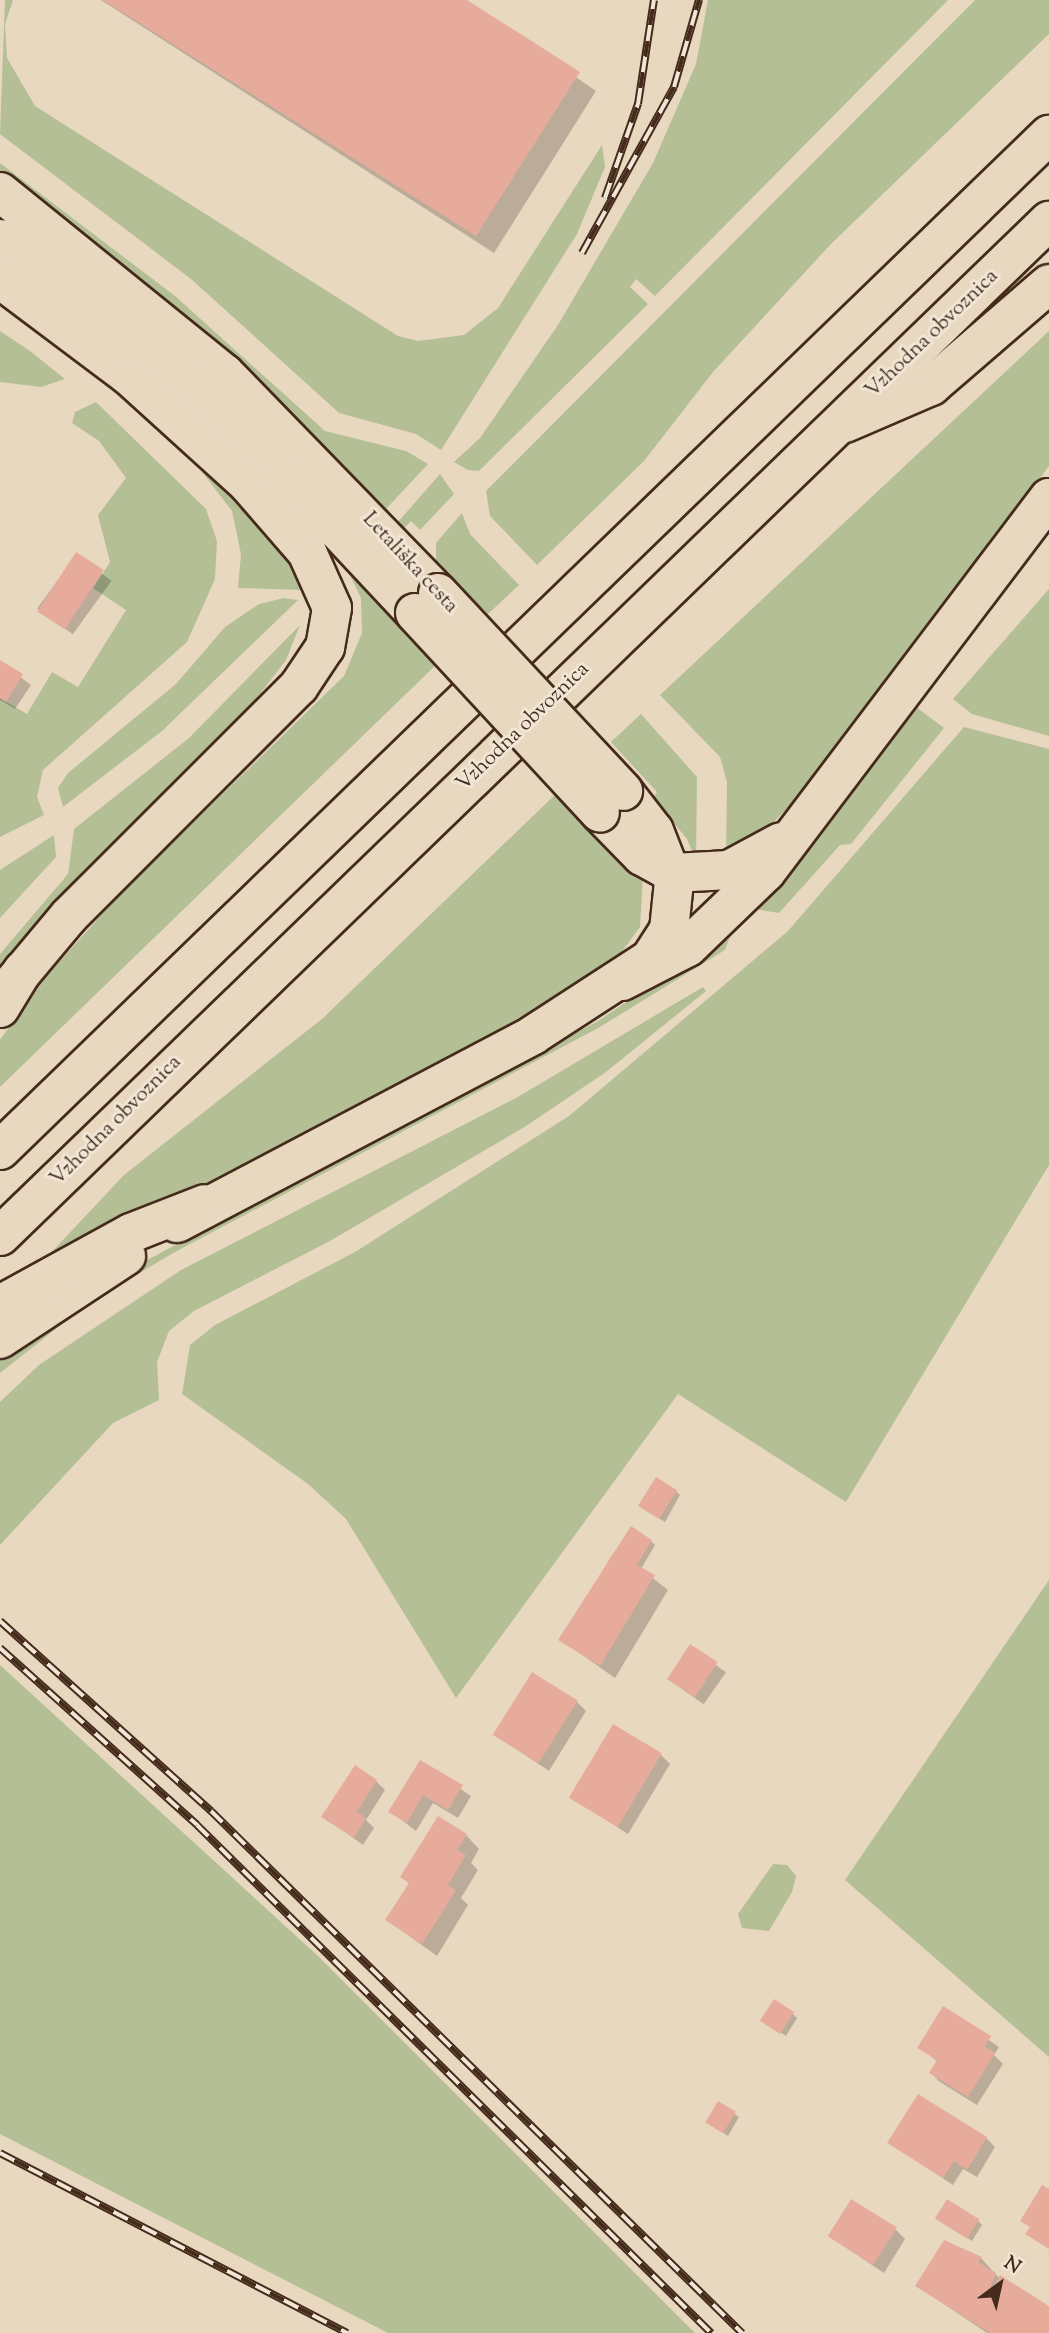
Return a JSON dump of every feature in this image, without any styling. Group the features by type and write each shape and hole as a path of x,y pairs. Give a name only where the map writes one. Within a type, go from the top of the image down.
{"main road":[{"path":"0,1150 1049,135"},
{"name":"Letališka cesta","path":"3,209 170,368 426,603"},
{"name":"Letališka cesta","path":"3,209 225,374 426,603 612,802 653,831 673,873"},
{"name":"Vzhodna obvoznica","path":"0,1236 1049,221"},
{"path":"0,279 166,407 248,484 307,552 329,591 331,626 321,656 291,696 23,970 0,999"},
{"path":"836,425 896,406 931,386 1049,284"},
{"path":"166,407 285,474"},
{"path":"0,1305 131,1233 205,1204 533,1035 622,981 688,947 740,902 1043,507"},
{"path":"622,981 664,940 673,873 729,870 789,837"},
{"path":"0,1008 23,970"},
{"path":"0,1339 205,1204"}],"green space":[{"path":"5,0 13,0 5,24 7,58 35,106 398,336 418,341 464,335 498,308 602,145 605,167 577,234 441,450 416,434 339,413 191,279 0,134"},
{"path":"708,0 948,0 655,296 636,279 630,287 648,304 479,471 468,470 454,462 480,438 558,325 653,163 696,64"},
{"path":"975,0 1049,0 1049,34 830,245 713,372 644,461 537,565 490,516 486,491"},
{"path":"0,163 175,296 325,431 406,451 428,464 385,510 236,362 0,174"},
{"path":"0,331 65,379 41,387 0,382"},
{"path":"1049,331 1049,466 815,780 760,836 726,856 727,782 720,757 660,695"},
{"path":"96,402 206,509 217,541 215,579 187,642 43,770 37,797 44,815 0,837 0,698 27,714 52,672 78,687 126,610 93,588 110,562 98,515 126,478 99,441 72,423 75,412"},
{"path":"164,422 285,552 301,590 238,588 241,554 232,511"},
{"path":"440,474 454,494 420,530 411,521 403,529 397,523"},
{"path":"462,513 470,534 519,585 488,614 436,564 436,543"},
{"path":"357,563 439,662 0,1087 0,1040 43,980 122,892 344,676 362,633 361,598 348,571"},
{"path":"1049,589 1049,736 972,714 953,699"},
{"path":"284,598 298,600 162,731 63,807 58,788 68,773 176,684 225,627 259,604"},
{"path":"300,625 286,660 243,716 74,882 0,966 0,954 68,874 74,829 189,738"},
{"path":"916,707 944,728 851,844 840,845 779,913 748,908 807,846"},
{"path":"641,714 697,777 696,861 687,839 653,798 657,792 611,742"},
{"path":"964,727 1049,749 1049,1165 846,1502 678,1394 456,1698 346,1519 308,1484 182,1394 190,1345 215,1325 355,1252 569,1116 788,931"},
{"path":"560,790 643,875 640,927 615,961 504,1029 31,1274 124,1175 322,1019"},
{"path":"54,835 56,857 0,918 0,870"},
{"path":"732,931 725,950 600,1027 175,1252 90,1302 0,1373 0,1354 83,1294 598,1021"},
{"path":"703,987 706,991 606,1072 526,1126 330,1241 194,1311 169,1331 157,1362 159,1400 113,1423 0,1545 0,1402 39,1365 181,1270 516,1098"},
{"path":"1049,1580 1049,2057 845,1880"},
{"path":"0,1665 318,1956 695,2333 388,2333 0,2134"},
{"path":"773,1864 787,1865 796,1876 792,1892 769,1931 742,1928 738,1914"}],"building":[{"path":"103,0 467,0 580,72 476,236"},
{"path":"76,552 104,570 65,630 37,612"},
{"path":"0,660 23,674 6,702 0,698"},
{"path":"656,1477 677,1490 659,1519 638,1506"},
{"path":"631,1526 652,1540 637,1565 655,1575 600,1666 558,1640"},
{"path":"690,1644 718,1662 695,1697 667,1679"},
{"path":"532,1672 578,1701 539,1763 493,1735"},
{"path":"613,1724 662,1753 618,1827 569,1798"},
{"path":"420,1760 463,1785 448,1810 423,1795 407,1823 388,1812"},
{"path":"355,1765 377,1780 357,1812 366,1818 354,1838 321,1817"},
{"path":"438,1816 467,1834 457,1850 466,1855 448,1885 456,1890 422,1944 385,1920 409,1883 400,1877"},
{"path":"774,1999 794,2012 780,2034 760,2021"},
{"path":"943,2006 991,2036 985,2047 995,2053 968,2097 929,2073 937,2060 917,2048"},
{"path":"918,2094 987,2137 967,2170 954,2161 943,2178 887,2143"},
{"path":"718,2101 736,2112 723,2133 705,2122"},
{"path":"1042,2185 1049,2189 1049,2249 1025,2234 1030,2227 1020,2221"},
{"path":"851,2199 897,2228 873,2265 828,2236"},
{"path":"947,2199 979,2219 967,2239 935,2219"},
{"path":"944,2240 982,2257 978,2262 996,2273 986,2298 1000,2275 1049,2306 1049,2333 990,2333 915,2286"}],"railway":[{"path":"605,198 638,104 654,0"},
{"path":"582,253 674,87 699,0"},
{"path":"0,1621 211,1811 742,2333"},
{"path":"0,1648 197,1825 711,2333"},
{"path":"0,2153 347,2333"}]}
